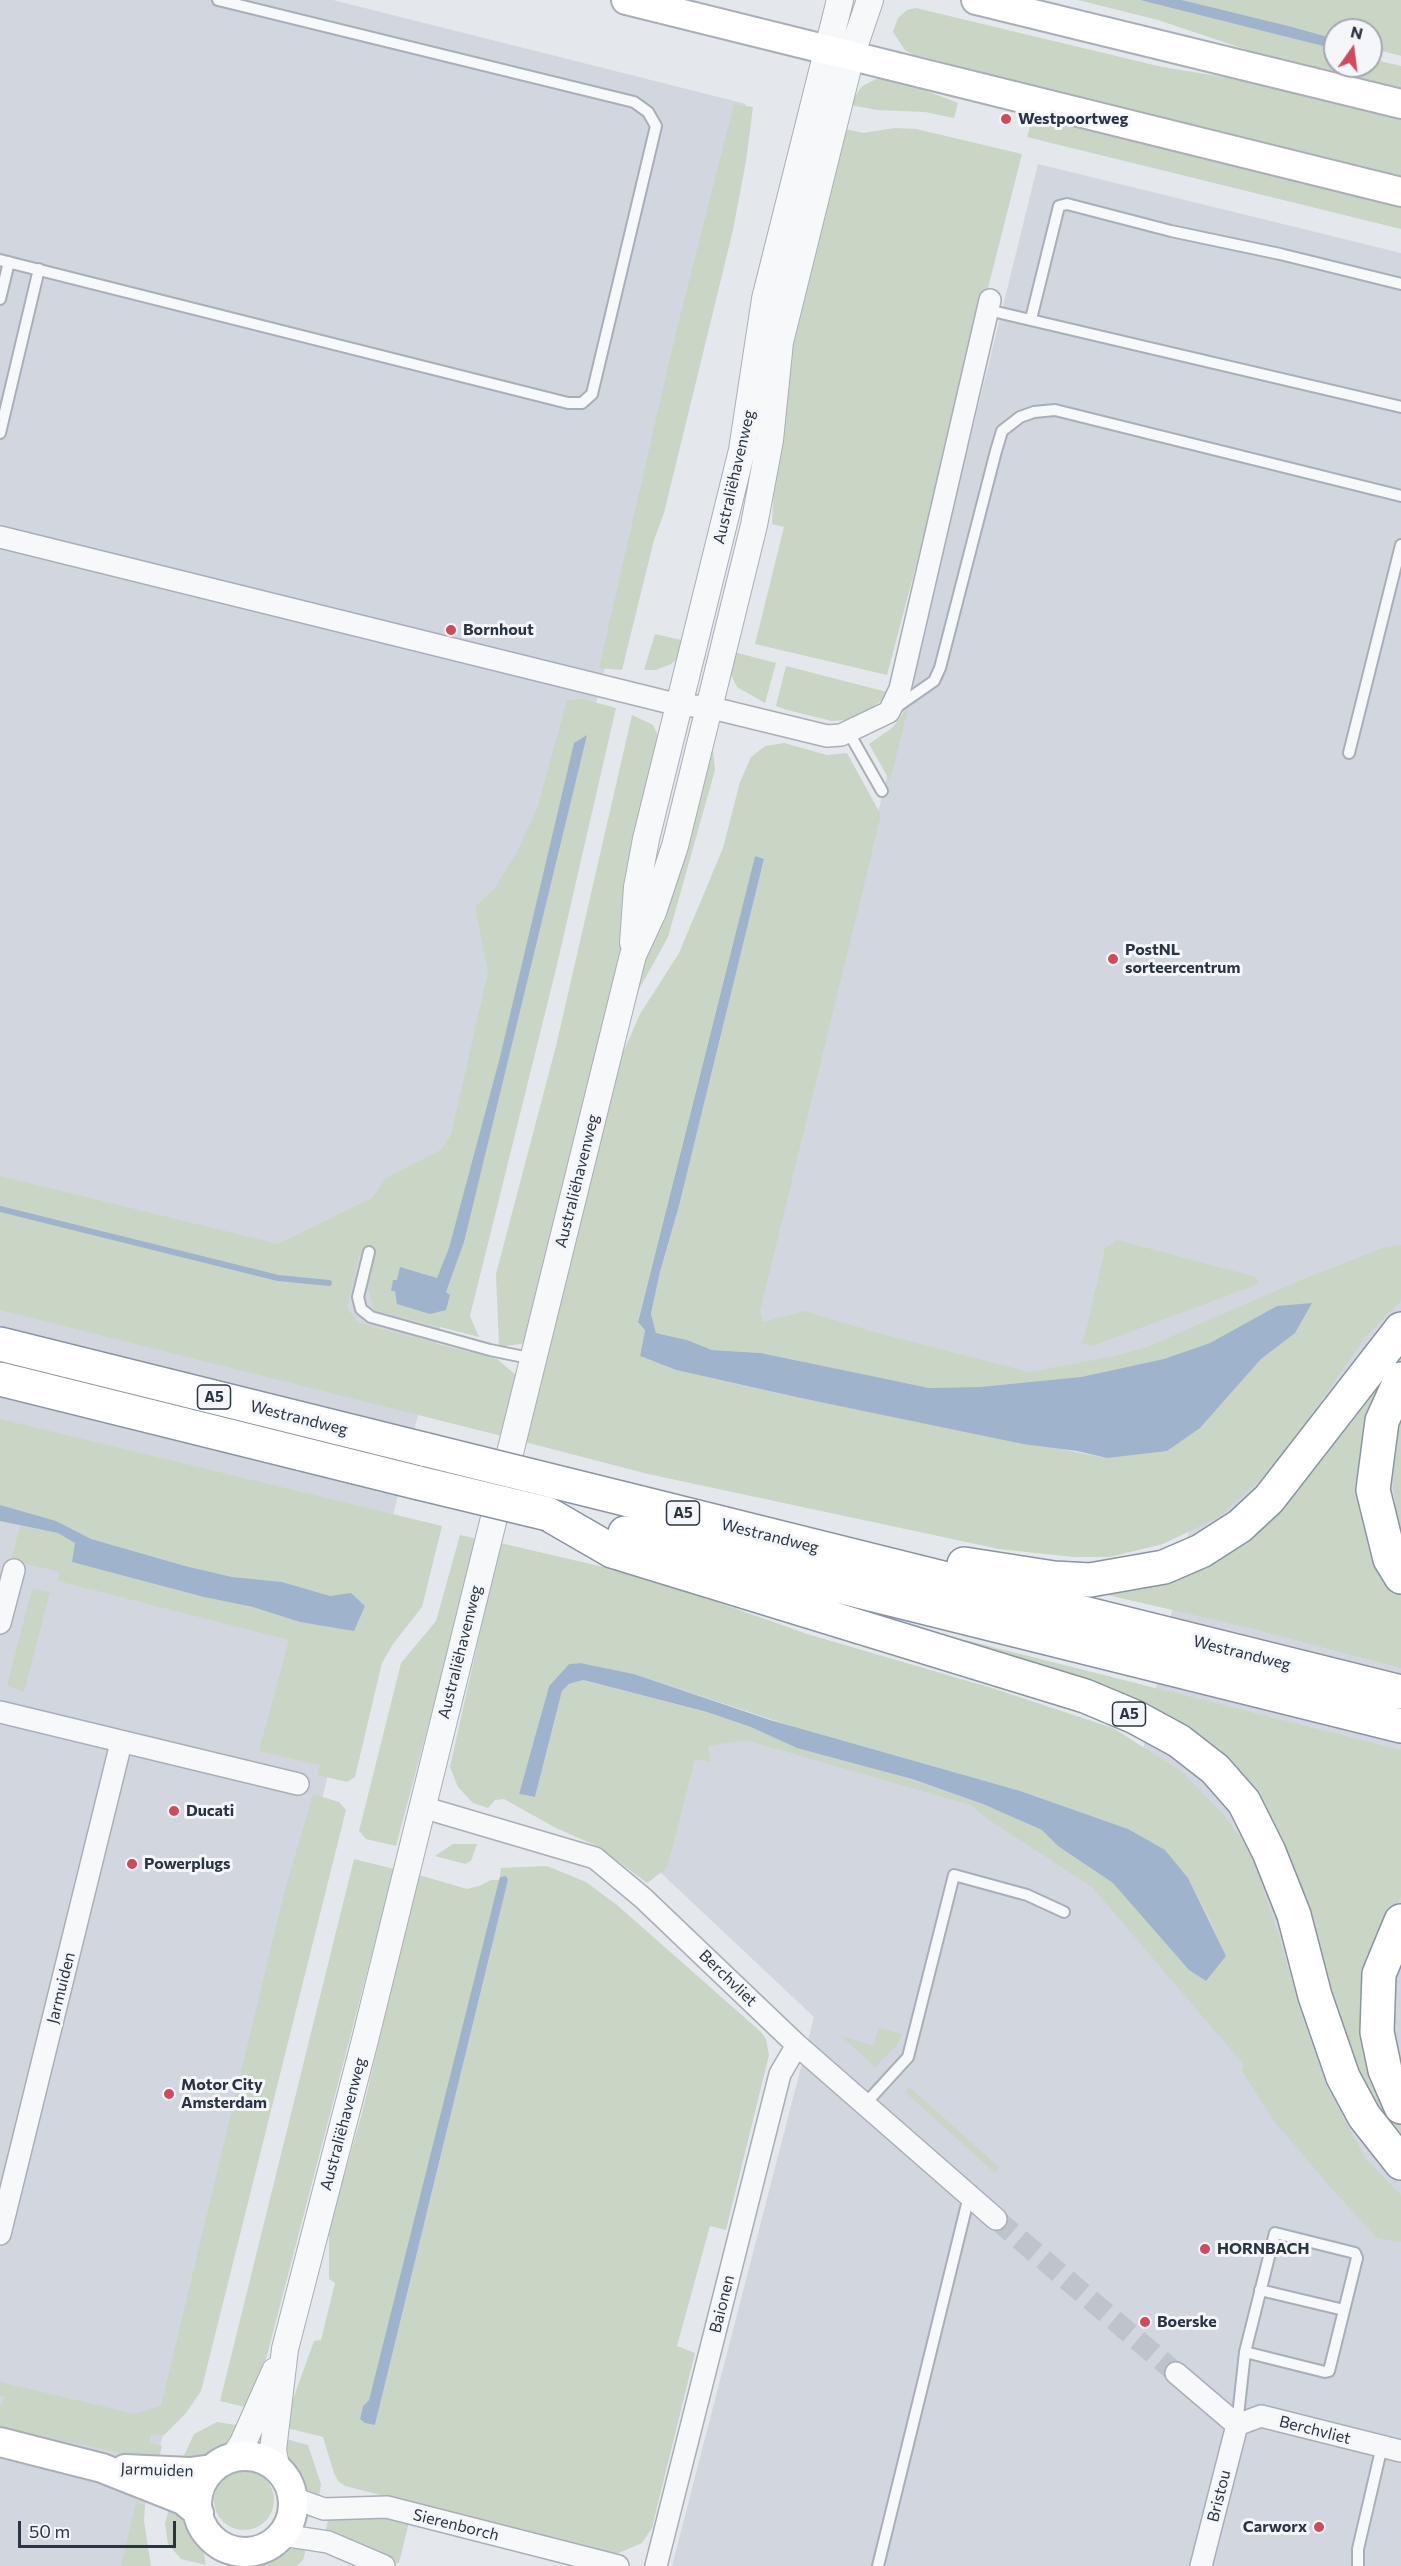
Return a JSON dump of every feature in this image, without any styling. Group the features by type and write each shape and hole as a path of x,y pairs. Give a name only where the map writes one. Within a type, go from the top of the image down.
{"highway":[{"name":"A5","path":"740,1528 1054,1578 1090,1580 1164,1567 1201,1551 1221,1539 1240,1526 1269,1499 1401,1329"},
{"name":"Westrandweg","path":"0,1344 1401,1692"},
{"name":"Westrandweg","path":"0,1379 548,1514 614,1541 1401,1726"},
{"path":"1401,1379 1383,1421 1373,1491 1390,1558 1401,1577"},
{"name":"A5","path":"614,1541 1085,1696 1135,1716 1179,1741 1215,1769 1244,1802 1269,1852 1294,1916 1315,1996 1342,2077 1364,2116 1401,2163"},
{"path":"1401,1921 1379,1974 1377,2032 1385,2070 1401,2107"}],"main road":[{"path":"626,0 1401,192"},
{"path":"976,0 1401,104"},
{"name":"Jarmuiden","path":"0,2442 102,2468 183,2500 199,2513"},
{"path":"243,2455 259,2457 276,2466 288,2480 293,2498 293,2511 289,2524 282,2535 271,2545 229,2557 208,2534 199,2513 199,2491 205,2477 223,2463 243,2455"},
{"name":"Jarmuiden","path":"102,2468 190,2472 223,2463"}],"street":[{"name":"Australiëhavenweg","path":"276,2466 273,2450 285,2349 365,2040 633,955 662,887 675,846 754,525 766,466 780,342 839,53 840,0"},
{"name":"Australiëhavenweg","path":"633,955 637,887 742,450 765,299 839,53 870,0"},
{"path":"0,537 679,705 708,707 827,736 849,733 889,712 900,689 989,305"},
{"path":"0,1623 14,1570"},
{"path":"0,1712 298,1784"},
{"name":"Jarmuiden","path":"0,2234 121,1743"},
{"name":"Berchvliet","path":"422,1807 595,1857 644,1898 797,2045 996,2219"},
{"name":"Baionen","path":"656,2566 780,2074 797,2045"},
{"name":"Australiëhavenweg","path":"223,2463 243,2443 285,2349"},
{"path":"1176,2373 1237,2425"},
{"name":"Berchvliet","path":"1237,2425 1261,2416 1392,2449"},
{"name":"Bristou","path":"1201,2566 1237,2425"},
{"name":"Sierenborch","path":"293,2498 324,2509 387,2507 618,2566"},
{"path":"282,2535 328,2542 384,2566"}],"lane":[{"path":"0,299 4,261 568,403 582,403 592,394 656,126 648,112 634,102 218,0"},
{"path":"1031,319 1059,206 1067,204 1170,231 1280,254 1401,284"},
{"path":"0,433 39,268"},
{"path":"989,305 1031,319 1401,407"},
{"path":"889,712 934,681 940,668 1002,431 1020,417 1034,412 1055,410 1401,496"},
{"path":"1349,753 1401,545"},
{"path":"849,733 882,791"},
{"path":"369,1252 358,1297 361,1309 371,1317 490,1350 534,1359"},
{"path":"866,2104 908,2057 954,1875 1027,1895 1064,1912"},
{"path":"878,2566 969,2196"},
{"path":"1237,2425 1245,2352 1275,2233 1355,2253 1357,2258 1329,2371 1325,2372 1245,2352"},
{"path":"1260,2290 1344,2310"},
{"path":"1358,2566 1358,2549 1392,2449"}],"shaded area":[{"path":"0,0 333,0 746,104 130,2566 0,2566"},
{"path":"1038,164 1401,253 1401,2566 672,2566 814,2017 661,1873 707,1711 1135,1788 1198,1487 747,1344"}],"green space":[{"path":"1078,0 1140,0 1323,46 1323,72 1286,63 1158,20"},
{"path":"1182,0 1401,0 1401,56 1383,51 1383,18 1323,18 1323,36"},
{"path":"916,8 1162,67 1249,81 1401,117 1401,180 944,67 944,62 914,55 905,50 893,32 898,18 907,10"},
{"path":"1383,62 1401,66 1401,92 1345,78 1383,78"},
{"path":"890,77 958,103 954,118 925,112 877,110 850,105 861,87 876,79"},
{"path":"734,104 753,107 733,230 664,513 654,540 622,670 599,668 676,332"},
{"path":"1032,120 1081,125 1401,204 1401,229 1027,137"},
{"path":"895,128 916,129 1022,154 887,675 755,644 784,527 772,524 778,411 782,385 845,129 863,133"},
{"path":"655,634 690,642 680,657 671,664 656,670 644,670"},
{"path":"730,651 776,663 765,703 737,687 730,673"},
{"path":"786,666 891,693 869,710 848,720 832,721 787,710 776,706"},
{"path":"582,699 616,708 556,969 470,1316 479,1337 374,1310 368,1289 374,1257 359,1256 347,1308 358,1323 497,1359 516,1375 502,1436 0,1310 0,1176 278,1244 372,1198 386,1178 441,1150 451,1135 488,972 475,907 494,889 517,852 538,806 567,700"},
{"path":"908,708 890,781 869,744 892,728"},
{"path":"632,715 653,725 666,753 615,977 526,1343 499,1347 496,1274 556,1046"},
{"path":"712,741 715,770 668,937 627,1011"},
{"path":"784,743 827,755 847,753 881,815 760,1311 763,1322 805,1311 874,1332 1029,1372 1110,1357 1147,1347 1301,1280 1383,1248 1401,1245 1401,1301 1365,1337 1280,1462 1219,1517 1163,1544 1110,1557 1073,1557 999,1549 648,1474 525,1442 618,1064 640,1014 679,953 723,848 740,782 751,757 765,746","holes":["755,856 764,859 679,1206 660,1272 651,1314 656,1333 687,1340 712,1350 761,1353 929,1388 980,1387 1081,1377 1164,1359 1210,1343 1277,1306 1295,1333 1261,1359 1200,1428 1107,1458 796,1397 676,1370 640,1356 645,1330 638,1321"]},
{"path":"1117,1240 1256,1277 1258,1284 1092,1346 1081,1343 1085,1335 1105,1248"},
{"path":"1401,1340 1401,1360 1385,1385 1394,1584 1401,1594 1401,1668 1246,1627 1064,1585 1198,1562"},
{"path":"0,1419 442,1526 422,1607 393,1644 382,1663 355,1777 347,1782 317,1775 320,1765 259,1751 289,1640 58,1581 60,1572 11,1560 20,1526 58,1533 76,1543 73,1562 204,1597 253,1607 300,1622 353,1631 330,1596 282,1582 232,1577 185,1566 91,1539 56,1521 0,1505"},
{"path":"1401,1419 1401,1529 1397,1520 1391,1463"},
{"path":"460,1535 478,1539 396,1846 366,1839 359,1831 401,1663 436,1621"},
{"path":"500,1543 647,1577 807,1634 992,1688 1113,1728 1181,1771 1224,1815 1252,1854 1303,2019 1327,2087 1365,2158 1401,2195 1401,2242 1377,2238 1332,2189 1274,2121 1241,2069 1244,2065 1092,1887 989,1820 970,1805 746,1740 708,1746 710,1762 695,1759 667,1868 647,1883 599,1847 556,1828 504,1799 495,1800 488,1808 473,1803 458,1787 450,1767","holes":["582,1663 634,1674 1165,1850 1188,1878 1211,1921 1226,1956 1206,1981 1189,1970 1113,1883 1058,1846 1042,1830 983,1804 707,1712 582,1680 569,1684 562,1691 535,1797 519,1794 549,1686 569,1664"]},
{"path":"32,1589 50,1592 24,1692 7,1686"},
{"path":"850,1611 1401,1750 1401,1897 1391,1912 1375,1959 1401,2119 1401,2146 1372,2108 1323,1988 1199,1741"},
{"path":"313,1794 339,1802 346,1810 201,2391 186,2413 164,2435 151,2434 149,2443 162,2446 158,2461 0,2427 0,2406 5,2397 0,2396 0,2382 135,2414 161,2406 283,1897"},
{"path":"453,1844 477,1844 471,1861 465,1864 435,1856"},
{"path":"354,1859 394,1869 253,2409 220,2401"},
{"path":"547,1866 586,1882 617,1905 761,2032 766,2039 769,2055 726,2230 710,2226 677,2346 695,2353 652,2528 642,2543 616,2554 345,2486 338,2481 334,2473 323,2437 283,2427 314,2341 321,2340 335,2283 329,2279 329,2229 362,2113 419,1875 467,1889 491,1880 499,1880 369,2400 363,2406 360,2419 375,2425 508,1880 500,1877 501,1868"},
{"path":"879,2028 902,2034 898,2044 875,2067 841,2036 873,2046"},
{"path":"909,2087 999,2167 995,2173 905,2092"},
{"path":"217,2422 242,2426 235,2437 218,2449 195,2460 181,2462 194,2434"},
{"path":"282,2438 308,2445 321,2484 319,2497 304,2488 290,2467 282,2446"},
{"path":"244,2470 261,2475 269,2483 274,2500 269,2517 261,2525 244,2530 227,2525 219,2517 214,2500 219,2483 227,2475"},
{"path":"136,2502 145,2505 144,2521 151,2566 121,2566"},
{"path":"171,2502 191,2521 202,2543 206,2565 181,2559 168,2544 165,2523"},
{"path":"388,2514 409,2522 399,2563 385,2561 325,2532 329,2517"},
{"path":"307,2545 303,2560 297,2566 252,2566 273,2554"}],"water":[{"path":"1140,0 1182,0 1292,27 1323,36 1323,46"},
{"path":"587,735 464,1242 446,1292 450,1295 446,1310 430,1314 397,1304 395,1291 391,1291 393,1280 397,1280 400,1267 437,1278 449,1248 500,1057 574,743"},
{"path":"755,856 764,859 679,1206 660,1272 651,1314 656,1333 687,1340 712,1350 761,1353 929,1388 980,1387 1081,1377 1164,1359 1210,1343 1277,1306 1312,1303 1295,1333 1261,1359 1200,1428 1167,1451 1107,1458 1077,1451 1023,1444 796,1397 676,1370 640,1356 645,1330 638,1322"},
{"path":"0,1505 56,1521 91,1539 185,1566 232,1577 282,1582 330,1596 351,1593 365,1606 354,1631 300,1622 253,1607 204,1597 72,1562 75,1543 58,1533 0,1521"},
{"path":"581,1663 634,1674 770,1720 1020,1791 1128,1829 1165,1850 1188,1878 1226,1956 1206,1981 1189,1970 1113,1883 1058,1846 1042,1830 983,1804 912,1779 797,1748 751,1727 707,1712 583,1680 569,1684 562,1691 535,1797 519,1794 549,1686 569,1664"},
{"path":"506,1876 508,1880 375,2425 365,2423 360,2419 363,2406 369,2400 499,1880 500,1877"}],"waterway":[{"path":"0,1209 278,1278 329,1283"}],"tunnel":[{"path":"996,2219 1176,2373"}],"place":[{"name":"Westpoortweg","path":"1006,119"},
{"name":"Bornhout","path":"451,630"},
{"name":"PostNL sorteercentrum","path":"1113,959"},
{"name":"Ducati","path":"174,1811"},
{"name":"Powerplugs","path":"132,1864"},
{"name":"Motor City Amsterdam","path":"169,2094"},
{"name":"HORNBACH","path":"1205,2249"},
{"name":"Boerske","path":"1145,2322"},
{"name":"Carworx","path":"1319,2527"}]}
